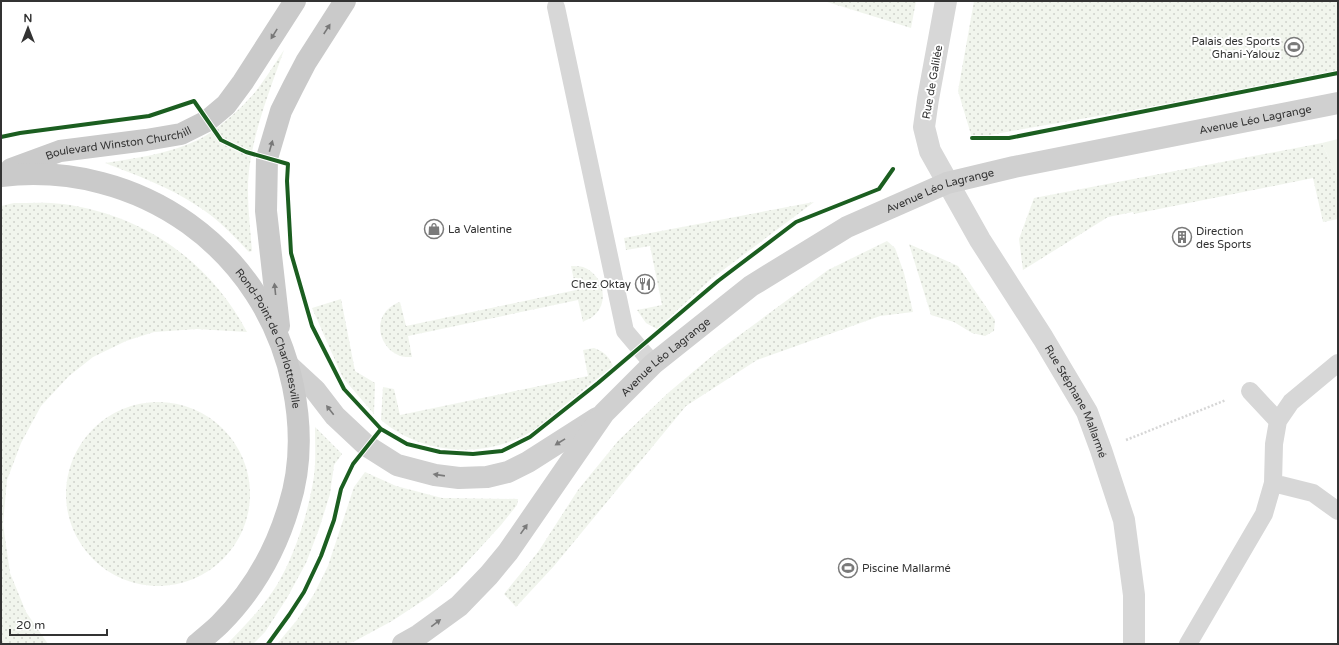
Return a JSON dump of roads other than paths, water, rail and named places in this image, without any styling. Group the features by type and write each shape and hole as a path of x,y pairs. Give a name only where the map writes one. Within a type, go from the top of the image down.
{"main road":[{"name":"Boulevard Winston Churchill","path":"1,173 60,151 181,134 207,121 226,105 244,82 295,1"},
{"path":"281,342 266,211 267,158 281,112 293,87 306,62 345,1"},
{"name":"Avenue Léo Lagrange","path":"403,644 419,635 459,606 489,575 508,552 604,413 653,364 751,286 840,231 947,183 1014,167 1338,103"},
{"name":"Rond-Point de Charlottesville","path":"1,176 21,174 54,175 87,179 118,188 149,200 178,216 204,236 237,268 267,312 281,342 289,366 296,400 299,435 296,470 290,504 278,537 263,568 244,598 220,624 197,644"},
{"name":"Avenue Léo Lagrange","path":"289,366 315,390 335,416 367,446 397,465 435,475 459,478 487,477 508,472 528,462 604,413"}],"street":[{"name":"Rue de Galilée","path":"946,1 924,127 930,151 947,183"},
{"name":"Rue Stéphane Mallarmé","path":"947,183 980,240 1043,338 1087,412 1124,520 1134,595 1134,644"}],"lane":[{"path":"556,7 625,331 653,364"},
{"path":"1188,644 1264,514 1273,482 1274,444 1278,422 1291,402 1338,363"},
{"path":"1250,391 1278,422"},
{"path":"1273,482 1313,493 1338,511"}],"place":[{"name":"Palais des Sports Ghani-Yalouz","path":"1294,47"},
{"name":"La Valentine","path":"434,229"},
{"name":"Direction des Sports","path":"1182,237"},
{"name":"Chez Oktay","path":"645,284"},
{"name":"Piscine Mallarmé","path":"848,568"}]}
